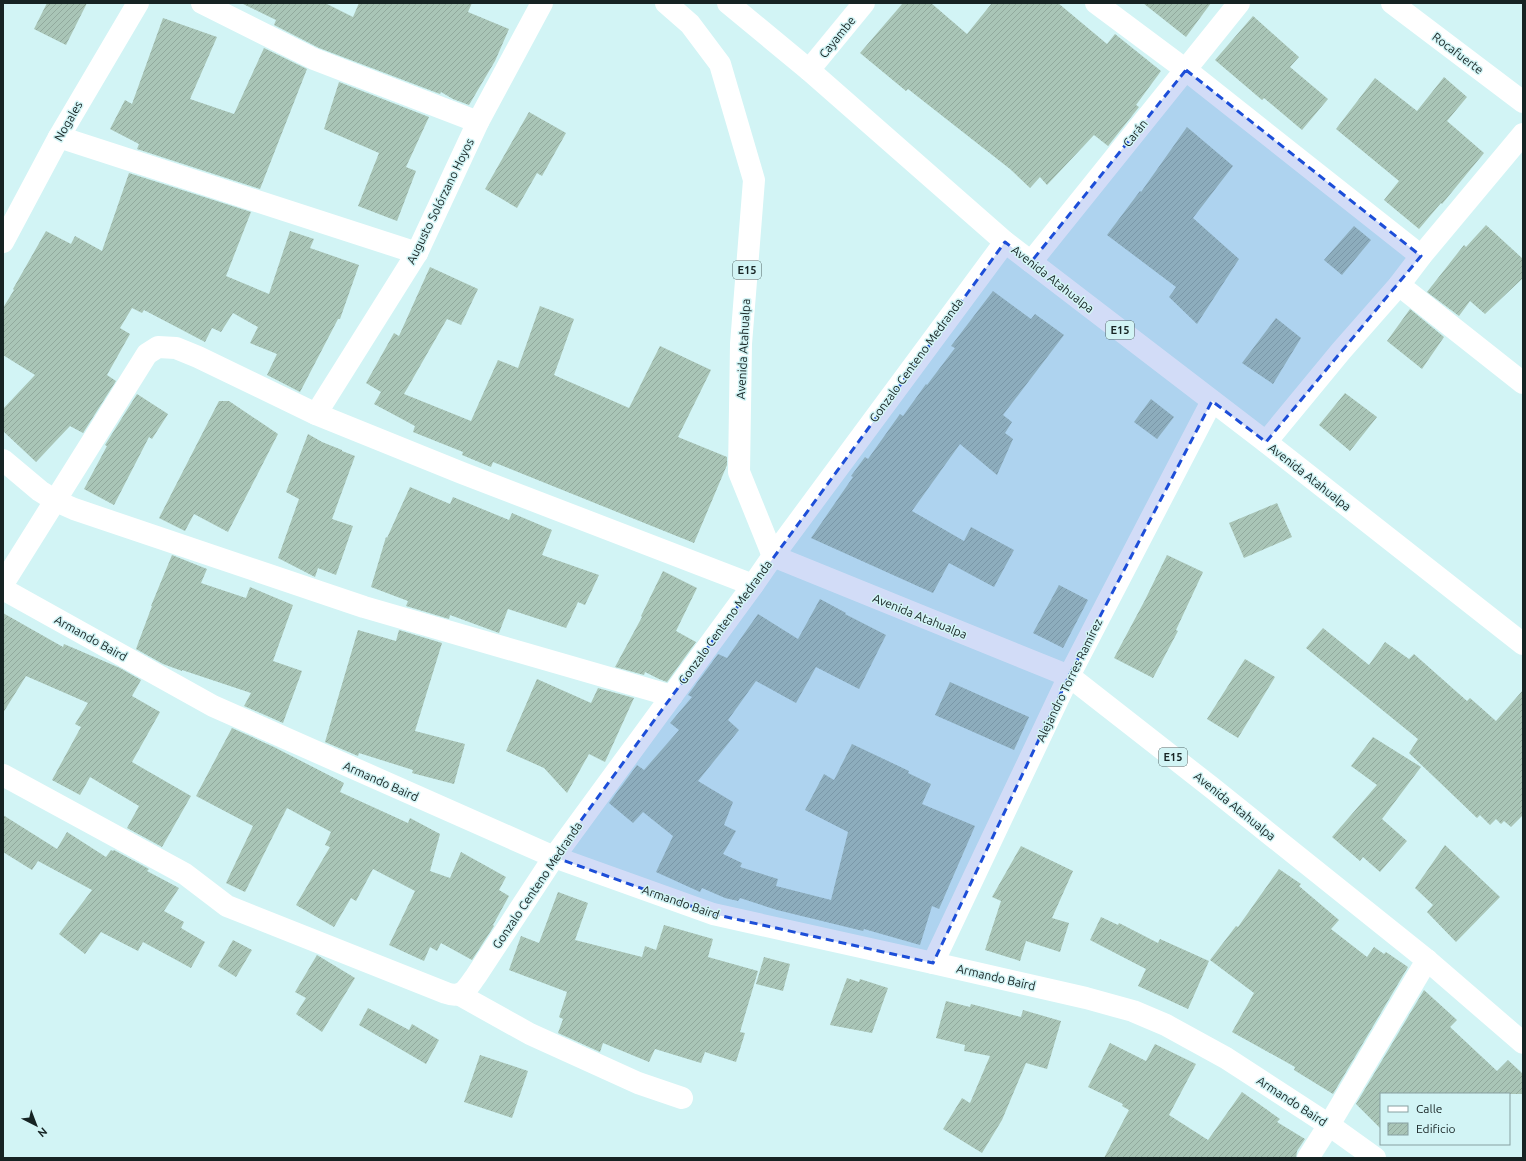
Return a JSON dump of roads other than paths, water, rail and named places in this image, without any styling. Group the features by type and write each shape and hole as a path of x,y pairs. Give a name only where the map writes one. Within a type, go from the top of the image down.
{"main road":[{"name":"Nogales","path":"3,242 59,137 138,3"},
{"path":"202,3 314,59 478,122"},
{"name":"Augusto Solórzano Hoyos","path":"316,414 417,253 478,122 542,3"},
{"name":"Avenida Atahualpa","path":"666,3 690,24 720,64 754,180 741,344 739,472 773,556 1069,676 1218,792 1427,960 1523,1043"},
{"name":"Avenida Atahualpa","path":"728,3 809,70 1005,242 1266,442 1523,644"},
{"name":"Cayambe","path":"809,70 864,3"},
{"path":"1096,3 1186,70 1421,256"},
{"name":"Carán","path":"1031,262 1239,3"},
{"name":"Rocafuerte","path":"1392,3 1523,102"},
{"path":"1266,442 1341,351 1399,285 1421,256 1523,134"},
{"path":"59,137 417,253"},
{"name":"Gonzalo Centeno Medranda","path":"453,994 465,990 476,976 554,857 773,556 1005,242"},
{"path":"1399,285 1523,383"},
{"path":"3,584 147,354 158,347 176,348 198,357 316,414 462,474 753,585"},
{"name":"Alejandro Torres Ramírez","path":"933,963 1069,676 1212,401"},
{"path":"3,460 40,491 56,501 364,607 672,696"},
{"name":"Armando Baird","path":"3,589 213,706 554,857 713,914 1086,998 1134,1011 1166,1024 1226,1058 1329,1125 1375,1158"},
{"path":"3,775 186,874 226,906 453,994 530,1034 638,1083 682,1098"},
{"path":"1308,1158 1427,960"}]}
